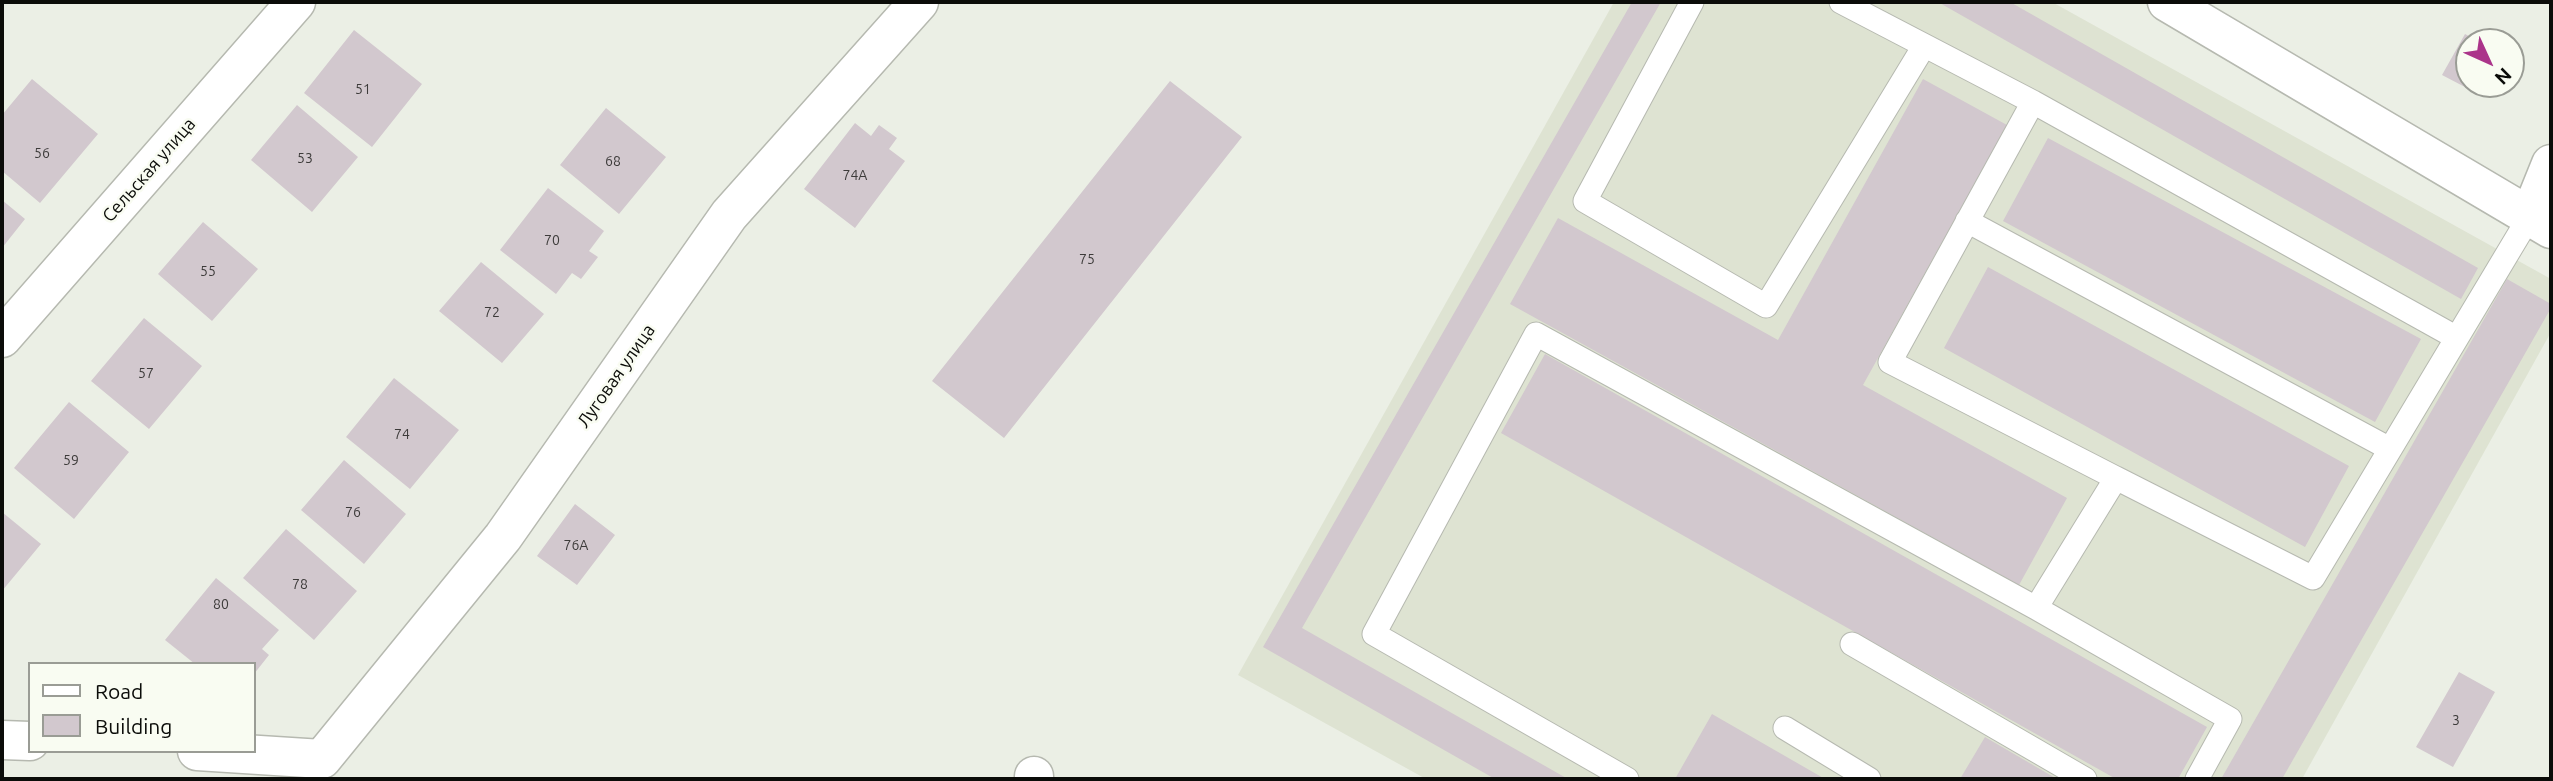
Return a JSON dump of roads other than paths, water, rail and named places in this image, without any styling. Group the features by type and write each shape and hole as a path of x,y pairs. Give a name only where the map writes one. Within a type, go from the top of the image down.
{"street":[{"name":"Сельская улица","path":"2,338 296,2"},
{"name":"Луговая улица","path":"228,753 322,759 503,537 729,215 919,2"},
{"path":"2167,2 2541,223 2551,164"},
{"path":"2,740 28,741"}],"lane":[{"path":"1692,2 1585,201 1766,306 1924,46"},
{"path":"1841,2 2032,102 2457,338"},
{"path":"2032,102 1890,362 2313,578 2457,338 2541,223"},
{"path":"1967,221 2390,449"},
{"path":"1627,779 1374,634 1536,334 2036,608 2230,719 2197,779"},
{"path":"2036,608 2116,478"},
{"path":"1852,645 2085,779"},
{"path":"1785,728 1869,779"}]}
